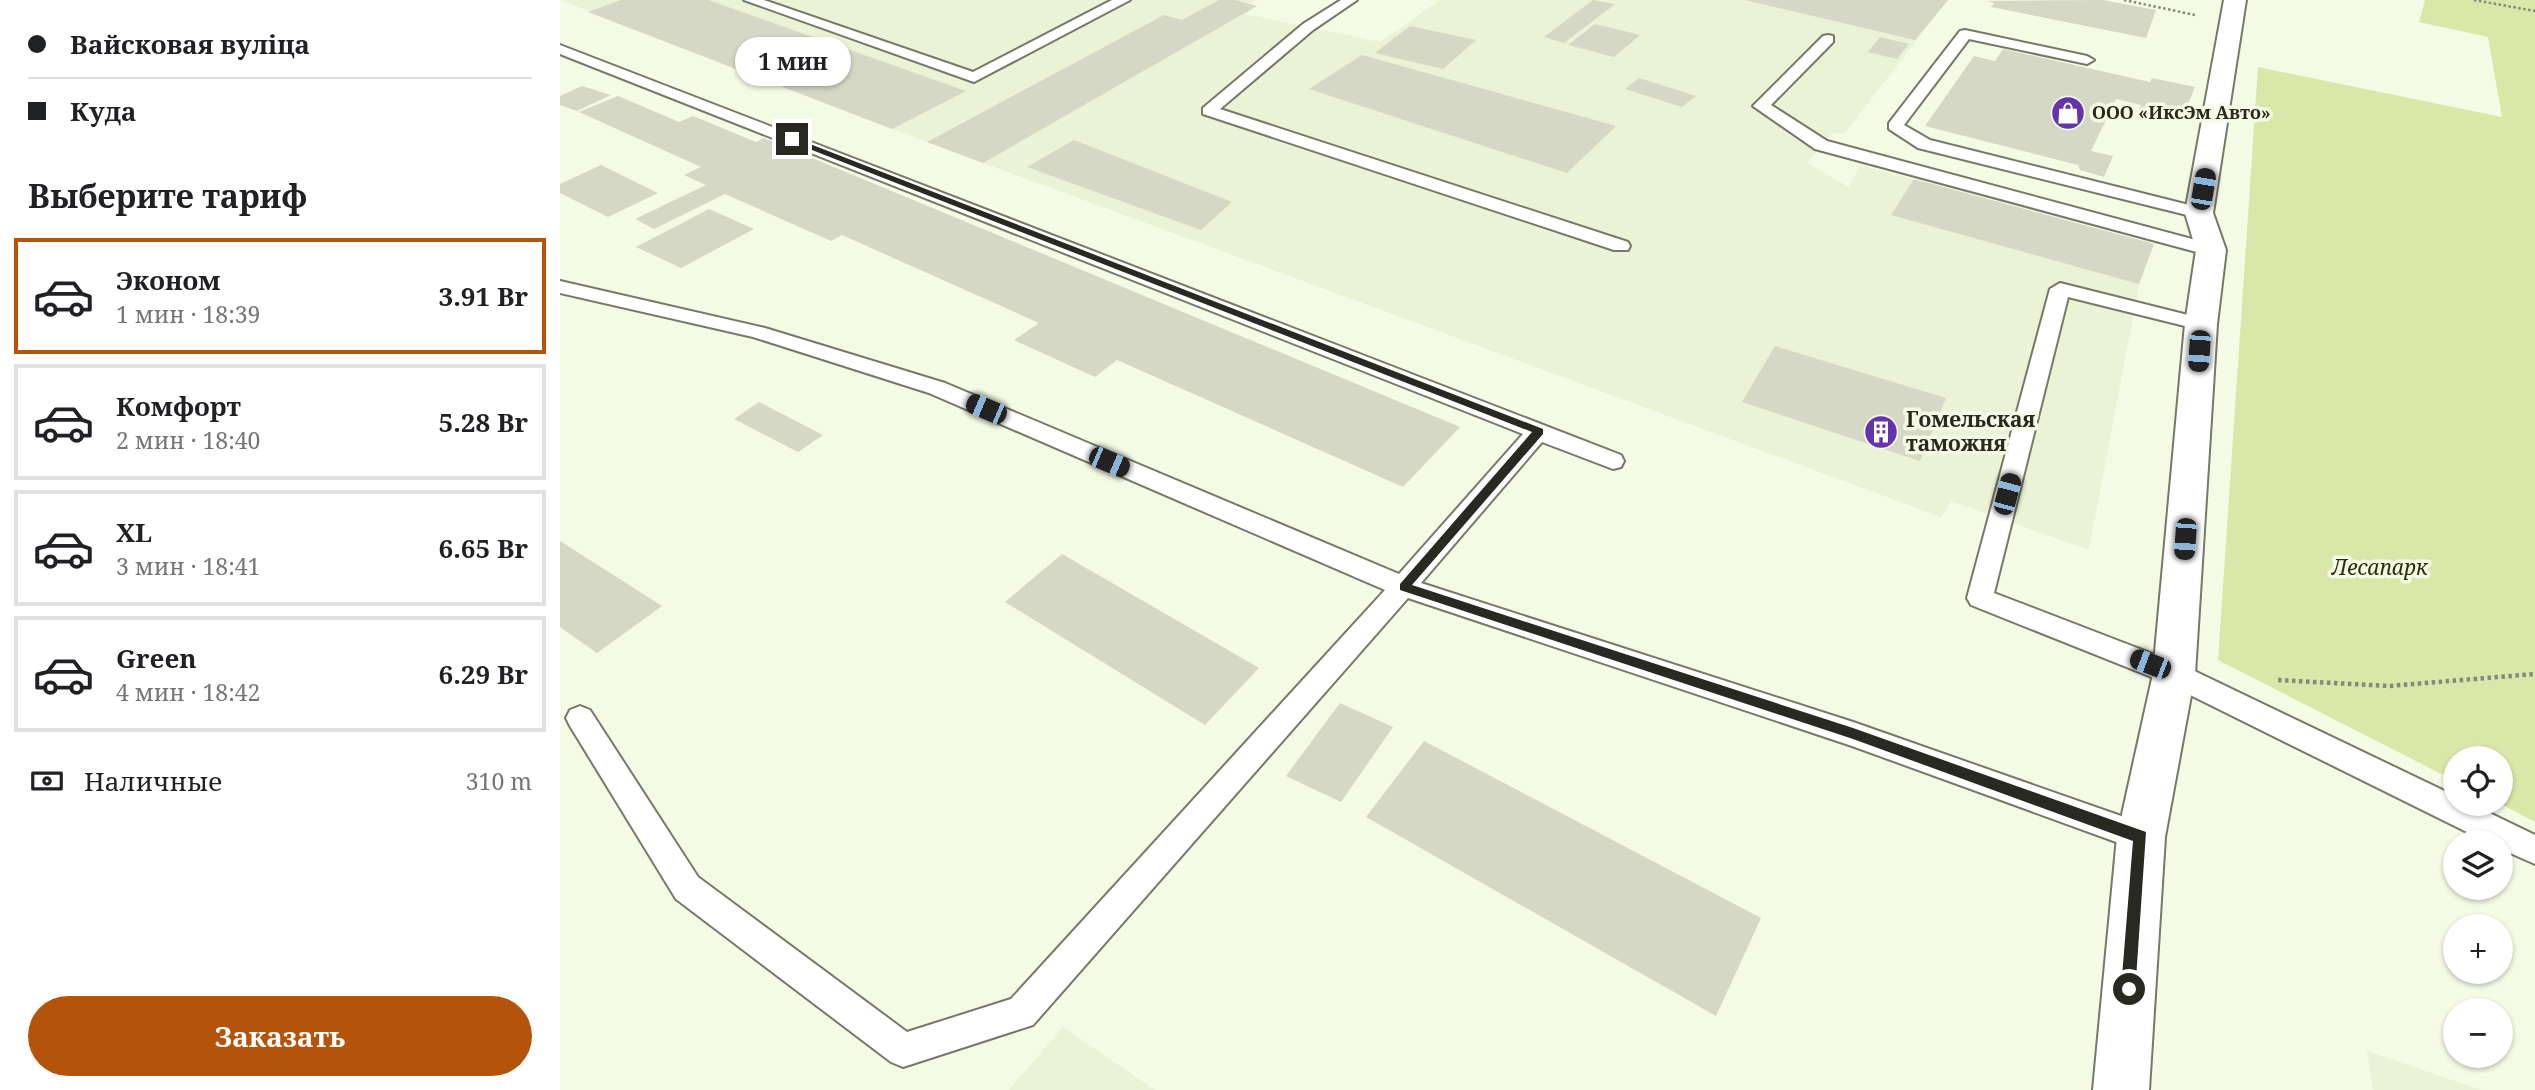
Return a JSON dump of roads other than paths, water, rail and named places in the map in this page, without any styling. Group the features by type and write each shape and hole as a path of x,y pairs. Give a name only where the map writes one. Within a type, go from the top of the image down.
{"street":[{"path":"2121,1090 2141,837 2174,674 2201,324 2211,250 2199,213 2233,11"}],"lane":[{"path":"751,0 974,78 1123,0"},
{"path":"1350,0 1308,27 1209,111 1621,246"},
{"path":"2087,60 1965,34 1895,125 1924,144 2199,213"},
{"path":"1828,38 1761,106 1821,145 2211,250"},
{"path":"560,49 1613,461"},
{"path":"560,287 758,332 937,388 1404,587 1853,734 2141,837"},
{"path":"2201,324 2060,289 1980,598 2174,674 2535,850"},
{"path":"580,718 687,888 903,1050 1021,1013 1404,587 1539,431"}],"place":[{"name":"ООО «ИксЭм Авто»","path":"2068,113"},
{"name":"Гомельская таможня","path":"1881,432"}],"park label":[{"name":"Лесапарк","path":"2380,568"}]}
